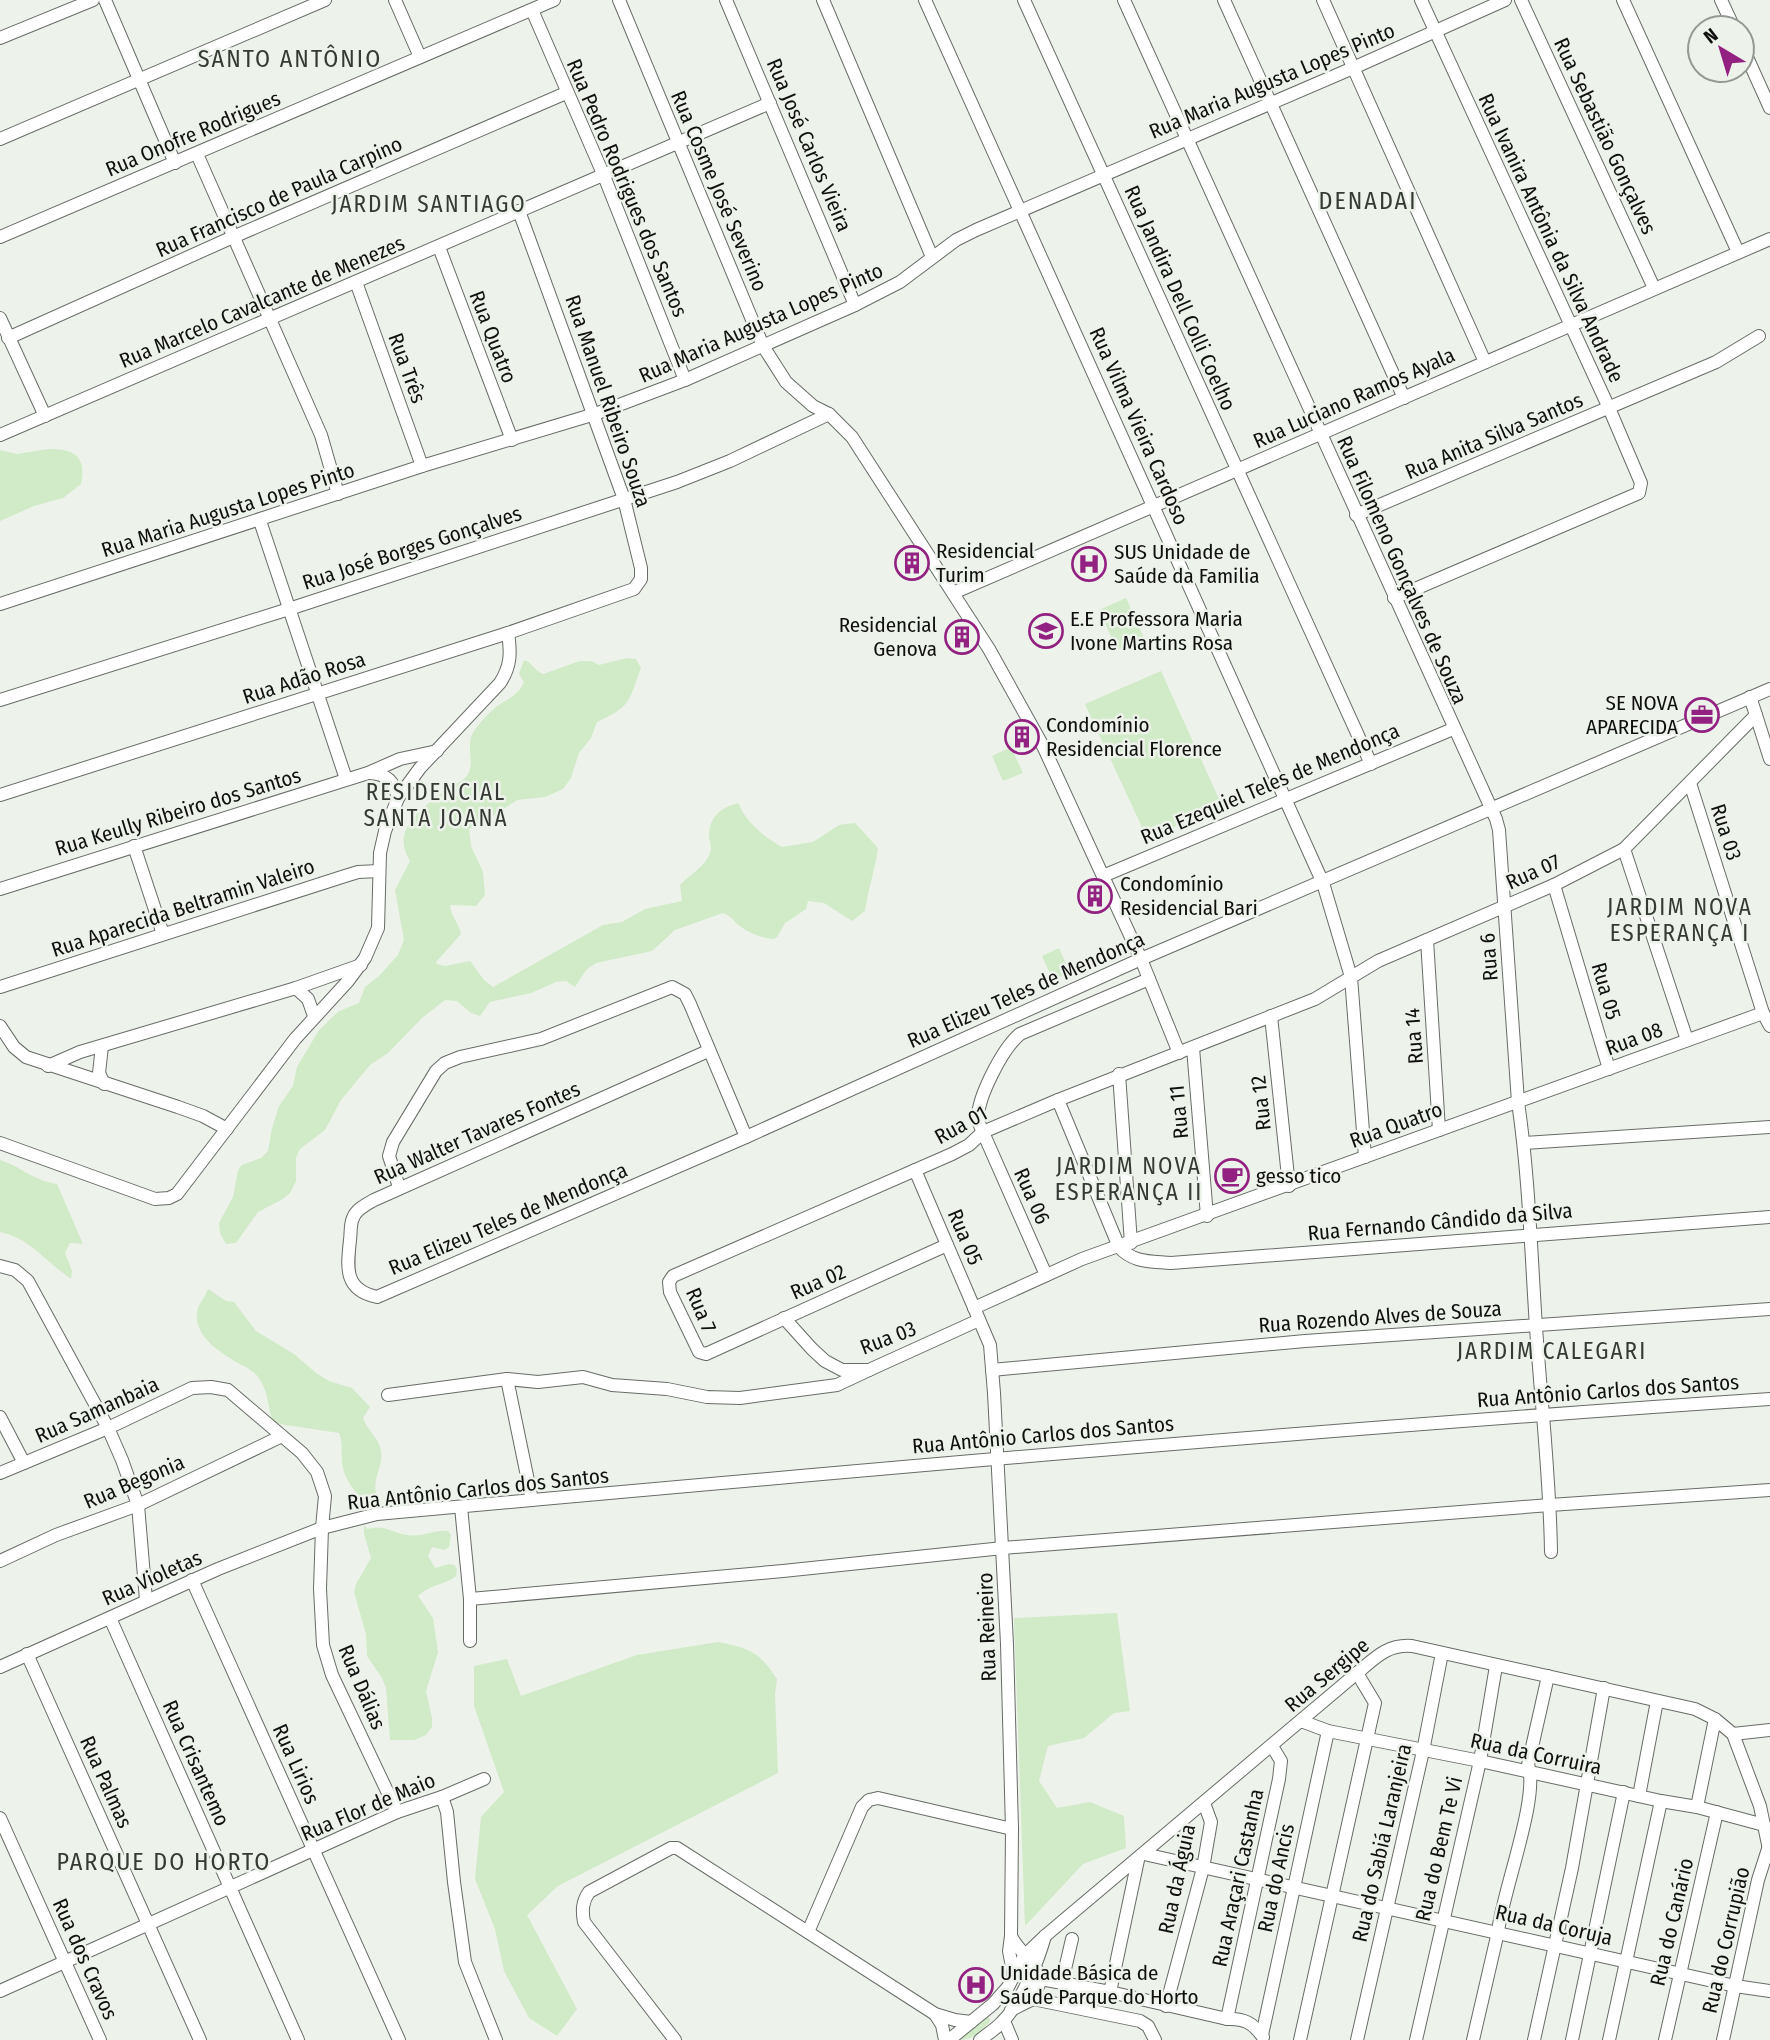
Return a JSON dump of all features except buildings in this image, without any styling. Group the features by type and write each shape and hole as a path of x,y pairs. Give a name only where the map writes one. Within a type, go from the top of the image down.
{"street":[{"path":"0,38 93,0"},
{"path":"105,0 175,163"},
{"path":"0,139 325,0"},
{"path":"396,0 420,57"},
{"name":"Rua Onofre Rodrigues","path":"0,237 554,0"},
{"name":"Rua Cosme José Severino","path":"619,0 763,346 786,382 813,406 829,414 852,437 989,649 1044,748 1140,959"},
{"name":"Rua José Carlos Vieira","path":"726,0 855,305"},
{"path":"823,0 932,257"},
{"name":"Rua Vilma Vieira Cardoso","path":"925,0 1323,883 1351,977 1365,1157"},
{"name":"Rua Jandira Dell Colli Coelho","path":"1024,0 1371,764"},
{"name":"Rua Filomeno Gonçalves de Souza","path":"1124,0 1491,810"},
{"path":"1224,0 1404,398"},
{"path":"1323,0 1485,362"},
{"name":"Rua Ivanira Antônia da Silva Andrade","path":"1394,598 1639,493 1641,484 1609,408 1421,0"},
{"name":"Rua Maria Augusta Lopes Pinto","path":"0,604 422,466 595,414 685,380 855,305 900,282 956,240 1505,0"},
{"name":"Rua Sebastião Gonçalves","path":"1521,0 1654,288"},
{"path":"1623,0 1738,252"},
{"name":"Rua Pedro Rodrigues dos Santos","path":"532,10 604,176 685,380"},
{"path":"1756,77 1770,108"},
{"name":"Rua Francisco de Paula Carpino","path":"8,338 566,93"},
{"name":"Rua Marcelo Cavalcante de Menezes","path":"0,435 770,103"},
{"path":"197,153 321,435 338,494"},
{"name":"Rua Manuel Ribeiro Souza","path":"519,211 624,499 641,568 641,579 634,589 618,596"},
{"name":"Rua Luciano Ramos Ayala","path":"953,593 1770,239"},
{"name":"Rua Quatro","path":"439,247 512,440"},
{"name":"Rua Três","path":"356,282 422,466"},
{"path":"0,318 45,416"},
{"name":"Rua Anita Silva Santos","path":"1356,515 1716,362 1759,336"},
{"name":"Rua José Borges Gonçalves","path":"0,700 677,482 829,414"},
{"path":"260,520 346,779"},
{"name":"Rua Adão Rosa","path":"0,795 618,596"},
{"path":"0,1143 155,1199 169,1198 177,1194 295,1039 361,965 378,928 379,871 385,831 398,798 420,768 509,671 511,651 508,633"},
{"name":"Rua Elizeu Teles de Mendonça","path":"377,1297 746,1137 1140,959 1323,883 1770,689"},
{"path":"1750,697 1770,759"},
{"name":"Rua 07","path":"1271,1016 1315,999 1378,961 1555,885 1624,849 1756,715"},
{"name":"Rua Ezequiel Teles de Mendonça","path":"1103,876 1453,729"},
{"name":"Rua Keully Ribeiro dos Santos","path":"0,889 369,773 400,759 437,751"},
{"path":"369,773 386,776 395,784 398,798"},
{"name":"Rua 03","path":"1690,783 1763,1013 1770,1026"},
{"name":"Rua 6","path":"1491,810 1499,830 1518,1102 1531,1234 1551,1552"},
{"path":"134,846 163,934"},
{"path":"1624,849 1687,1040"},
{"name":"Rua Aparecida Beltramin Valeiro","path":"0,987 358,872 379,871"},
{"name":"Rua 05","path":"1555,885 1609,1069"},
{"name":"Rua 14","path":"1427,940 1439,1129"},
{"path":"1140,959 1179,1053"},
{"path":"48,1066 102,1046 296,988 361,965"},
{"path":"983,1132 978,1121 979,1104 1011,1041 1020,1034 1149,979"},
{"path":"399,1187 389,1156 393,1142 436,1071 445,1063 460,1056 541,1039 672,987 685,994 690,1004 746,1137"},
{"path":"296,988 308,999 314,1017"},
{"name":"Rua 08","path":"1518,1102 1763,1013"},
{"name":"Rua 01","path":"673,1276 969,1145 983,1132 1119,1074 1271,1016"},
{"name":"Rua 12","path":"1271,1016 1289,1186"},
{"path":"0,1026 14,1047 26,1057 178,1107 227,1129"},
{"path":"102,1046 99,1073 104,1084"},
{"name":"Rua 11","path":"1193,1048 1207,1216"},
{"name":"Rua Walter Tavares Fontes","path":"377,1297 360,1292 349,1276 352,1219 358,1211 399,1187 708,1051"},
{"path":"1119,1074 1125,1245"},
{"path":"1058,1100 1125,1245"},
{"name":"Rua Quatro","path":"977,1314 1046,1275 1518,1102"},
{"path":"1524,1143 1770,1127"},
{"name":"Rua 06","path":"983,1132 1046,1275"},
{"name":"Rua 05","path":"915,1170 977,1314"},
{"name":"Rua Fernando Cândido da Silva","path":"1125,1245 1126,1255 1140,1260 1171,1263 1770,1217"},
{"name":"Rua 02","path":"706,1354 947,1245"},
{"path":"0,1266 15,1270 28,1281 108,1428 138,1505 146,1600"},
{"name":"Rua 7","path":"673,1276 669,1282 670,1292 698,1352 706,1354"},
{"name":"Rua Rozendo Alves de Souza","path":"992,1370 1305,1341 1770,1308"},
{"name":"Rua 03","path":"784,1318 825,1360 842,1370 869,1370 977,1314"},
{"name":"Rua Reineiro","path":"977,1314 990,1345 998,1457 1012,1829 1009,1951 1014,1977"},
{"path":"388,1395 507,1379 538,1382 583,1377 612,1385 667,1389 724,1398 753,1397 836,1385 869,1370"},
{"path":"507,1379 532,1500"},
{"name":"Rua Samanbaia","path":"0,1473 108,1428 192,1388 211,1387"},
{"name":"Rua Dálias","path":"211,1387 228,1390 302,1453 317,1472 326,1496 321,1528 323,1645 332,1675 397,1812"},
{"name":"Rua Antônio Carlos dos Santos","path":"321,1528 377,1514 998,1457 1770,1399"},
{"path":"0,1417 24,1463"},
{"name":"Rua Begonia","path":"0,1560 56,1535 138,1505 282,1436"},
{"path":"470,1599 783,1572 1003,1548 1770,1490"},
{"path":"461,1507 470,1599 470,1641"},
{"name":"Rua Violetas","path":"0,1667 192,1580 321,1528"},
{"name":"Rua Lirios","path":"192,1580 399,2040"},
{"name":"Rua Crisantemo","path":"110,1618 298,2040"},
{"name":"Rua Sergipe","path":"1024,1956 1357,1673 1381,1653 1396,1645 1412,1646 1695,1709 1715,1719 1733,1734"},
{"name":"Rua do Sabiá Laranjeira","path":"1357,2040 1423,1751 1442,1653"},
{"name":"Rua Palmas","path":"27,1654 200,2040"},
{"name":"Rua do Bem Te Vi","path":"1416,2040 1441,1920 1480,1761 1496,1666"},
{"path":"1300,2040 1375,1703 1357,1673"},
{"path":"1473,2040 1500,1915 1520,1843 1531,1773 1528,1765 1548,1676"},
{"path":"1534,2040 1572,1868 1604,1688"},
{"path":"1639,1796 1657,1701"},
{"path":"1697,1807 1715,1719"},
{"name":"Rua da Corruira","path":"1301,1721 1328,1731 1697,1807 1764,1825"},
{"path":"1769,1852 1764,1825 1765,1806 1733,1734 1770,1730"},
{"name":"Rua do Ancis","path":"1264,2037 1328,1731"},
{"name":"Rua Araçari Castanha","path":"1227,2019 1279,1779 1281,1760 1272,1746"},
{"name":"Rua Flor de Maio","path":"0,1992 397,1812 484,1779"},
{"path":"1572,2040 1624,1792"},
{"path":"442,1797 447,1812 465,1962 496,2040"},
{"path":"808,1932 862,1807 869,1800 878,1798 1012,1829"},
{"path":"1609,2040 1661,1801"},
{"name":"Rua da Águia","path":"1166,2006 1203,1868 1211,1822 1204,1803"},
{"name":"Rua do Canário","path":"1665,2040 1717,1812"},
{"name":"Rua dos Cravos","path":"0,1818 100,2040"},
{"path":"675,2040 584,1922 583,1906 589,1892 663,1850 677,1849 935,2014 971,2022"},
{"name":"Rua do Corrupião","path":"1723,2040 1758,1880 1769,1852"},
{"path":"1110,1992 1141,1857 1257,1880"},
{"path":"1758,1880 1770,1873"},
{"name":"Rua da Coruja","path":"1257,1880 1735,1986 1770,1991"},
{"path":"980,2040 1032,1998 1041,1979 1037,1965 1024,1956 1011,1936"},
{"path":"1012,2040 1007,2016 1037,1965 1045,1936"},
{"path":"1062,1982 1072,1940"},
{"path":"935,2014 947,2040 993,2004 1014,1977 1024,1956"},
{"path":"1041,1979 1246,2021 1255,2026 1264,2037"},
{"path":"1032,1998 1140,2021 1148,2026 1155,2040"}],"green space":[{"path":"49,449 77,456 82,467 81,484 63,498 34,506 0,521 0,450 17,454"},
{"path":"1126,598 1144,638 1117,650 1099,610"},
{"path":"627,658 636,659 641,668 631,696 617,712 597,722 591,738 579,753 571,778 563,789 545,797 517,800 469,829 471,846 483,872 485,895 476,906 450,905 461,934 437,964 445,966 470,961 484,980 493,987 603,925 622,922 645,909 682,901 680,885 701,867 710,853 709,837 713,819 721,811 738,803 756,828 782,847 813,842 839,825 855,823 878,848 865,911 852,921 824,903 808,901 806,909 785,923 774,939 749,932 723,913 675,930 652,951 596,963 586,970 575,987 566,981 556,982 531,993 490,1002 480,1016 471,1013 457,1001 445,1000 422,1018 388,1053 370,1065 341,1100 325,1130 300,1149 296,1158 296,1181 290,1193 258,1212 236,1243 226,1244 220,1233 219,1223 233,1197 238,1170 242,1165 261,1158 268,1151 279,1106 293,1086 297,1067 319,1030 339,1011 359,1003 365,987 398,955 404,940 395,890 410,861 404,839 412,820 429,803 466,777 470,766 471,736 487,715 516,694 522,686 524,682 519,674 524,660 543,674 580,661 591,661 599,665"},
{"path":"1161,671 1223,808 1147,838 1085,704"},
{"path":"1011,747 1023,773 1003,781 992,756"},
{"path":"1059,948 1070,973 1053,980 1042,956"},
{"path":"0,1160 41,1180 57,1184 83,1244 70,1243 65,1253 72,1271 71,1279 20,1239 0,1232"},
{"path":"208,1289 226,1301 234,1302 256,1331 294,1354 329,1381 352,1388 370,1407 363,1418 381,1451 375,1483 377,1497 382,1505 369,1506 348,1481 343,1469 339,1433 273,1423 266,1393 258,1377 214,1346 198,1326 198,1308"},
{"path":"364,1525 367,1529 384,1528 412,1536 443,1531 448,1531 451,1535 449,1547 444,1550 432,1547 428,1556 435,1568 454,1565 457,1569 456,1576 418,1596 433,1618 438,1652 426,1691 432,1727 426,1735 414,1740 390,1740 386,1688 367,1656 366,1634 354,1592 371,1558"},
{"path":"1117,1613 1130,1711 1114,1713 1084,1738 1048,1746 1039,1781 1057,1808 1090,1802 1124,1816 1126,1848 1083,1864 1025,1926 1014,1618"},
{"path":"718,1642 753,1653 777,1679 775,1694 778,1773 558,1886 527,1915 577,2009 557,2036 529,2018 504,1971 495,1929 475,1879 481,1817 504,1792 474,1706 474,1666 507,1659 521,1696 637,1655"},
{"path":"988,2014 990,2021 979,2032 968,2039 957,2040"}],"place":[{"name":"Residencial Turim","path":"912,563"},
{"name":"SUS Unidade de Saúde da Familia","path":"1089,564"},
{"name":"E.E Professora Maria Ivone Martins Rosa","path":"1046,631"},
{"name":"Residencial Genova","path":"962,637"},
{"name":"SE NOVA APARECIDA","path":"1702,715"},
{"name":"Condomínio Residencial Florence","path":"1022,737"},
{"name":"Condomínio Residencial Bari","path":"1095,896"},
{"name":"gesso tico","path":"1232,1176"},
{"name":"Unidade Básica de Saúde Parque do Horto","path":"976,1985"}],"district":[{"name":"SANTO ANTÔNIO","path":"290,59"},
{"name":"DENADAI","path":"1368,201"},
{"name":"JARDIM SANTIAGO","path":"429,204"},
{"name":"RESIDENCIAL SANTA JOANA","path":"436,805"},
{"name":"JARDIM NOVA ESPERANÇA I","path":"1680,920"},
{"name":"JARDIM NOVA ESPERANÇA II","path":"1129,1179"},
{"name":"JARDIM CALEGARI","path":"1552,1351"},
{"name":"PARQUE DO HORTO","path":"164,1862"}]}
